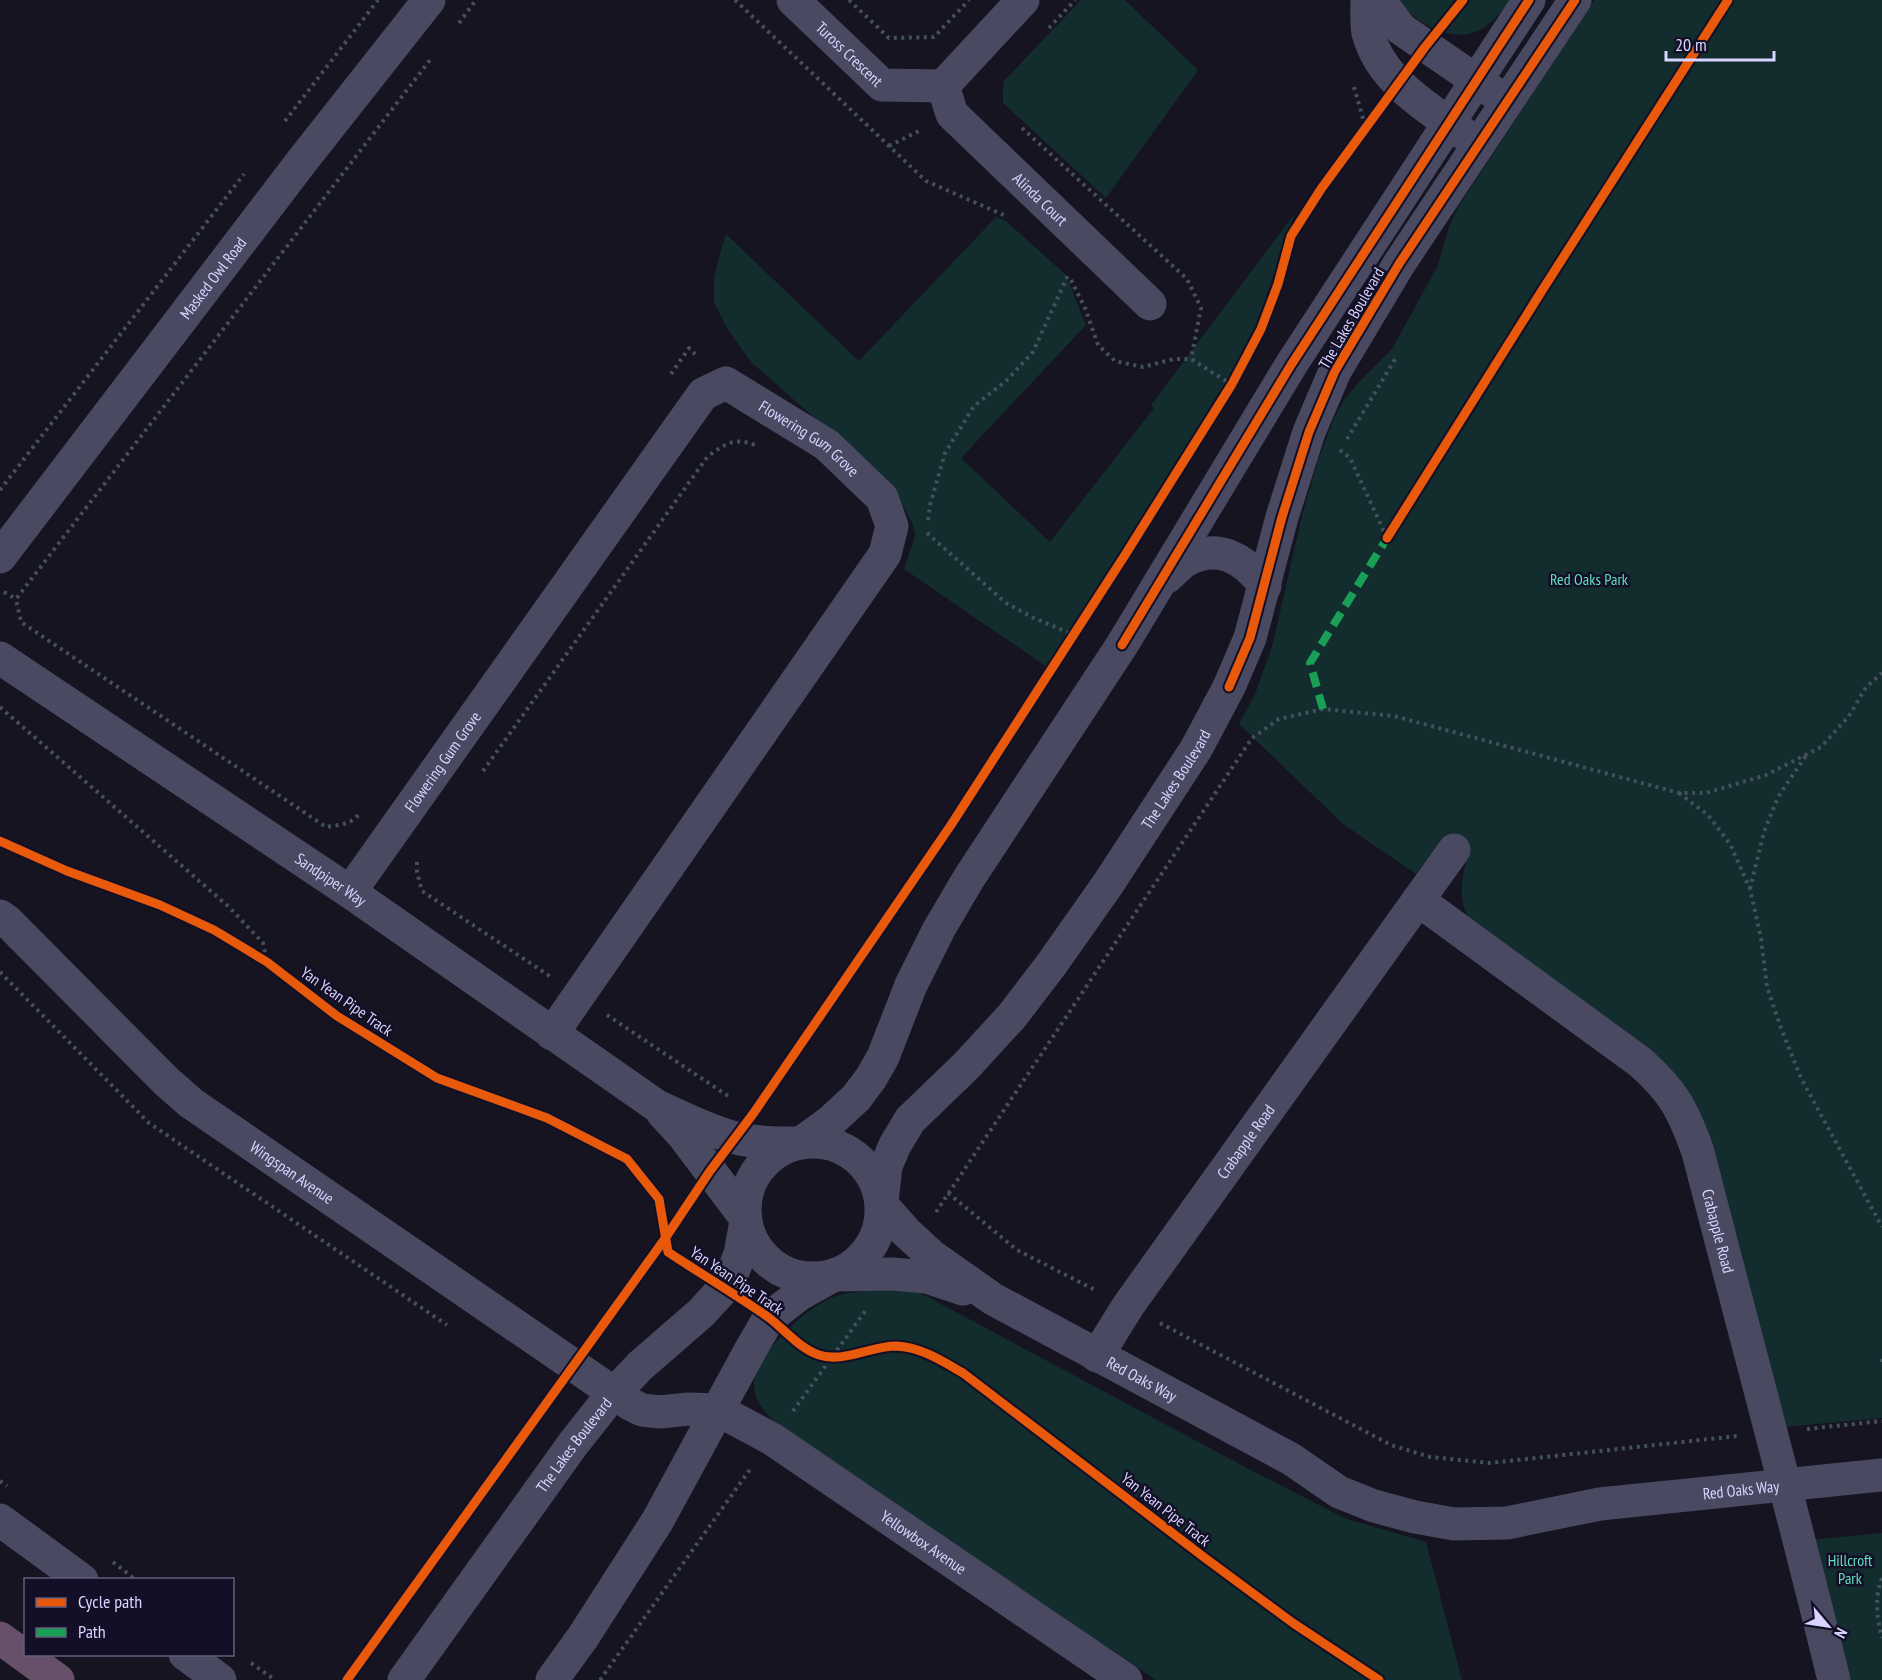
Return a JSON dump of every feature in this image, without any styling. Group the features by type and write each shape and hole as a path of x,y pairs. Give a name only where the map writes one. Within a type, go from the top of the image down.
{"highway":[{"path":"0,1638 24,1655"},
{"path":"25,1656 58,1680"}],"street":[{"name":"Masked Owl Road","path":"0,557 302,161 429,0"},
{"name":"Tuross Crescent","path":"793,0 882,85 943,86"},
{"path":"943,86 1023,0"},
{"path":"1367,0 1368,32 1376,55 1409,94 1478,144"},
{"path":"1379,0 1401,28 1506,101"},
{"name":"The Lakes Boulevard","path":"799,1142 831,1121 856,1098 871,1078 883,1057 911,985 945,918 969,878 1122,645 1267,405 1528,0"},
{"name":"The Lakes Boulevard","path":"882,1204 886,1166 910,1120 966,1066 1012,1016 1108,884 1196,749 1229,687 1246,648 1305,443 1335,371 1399,264 1575,0"},
{"name":"Alinda Court","path":"943,86 952,114 1150,304"},
{"name":"Flowering Gum Grove","path":"350,892 703,394 726,383 827,445 882,498 891,526"},
{"path":"552,1034 885,554 891,526"},
{"path":"1157,586 1184,562 1202,554 1220,553 1237,559 1252,569 1265,586"},
{"name":"Sandpiper Way","path":"0,658 350,892 657,1106 735,1138 770,1143 799,1142"},
{"name":"Crabapple Road","path":"1098,1356 1128,1306 1454,850"},
{"name":"Crabapple Road","path":"1418,900 1640,1062 1668,1090 1681,1108 1698,1152 1834,1680"},
{"name":"Wingspan Avenue","path":"0,916 191,1103 630,1404 642,1410 660,1412 689,1409 718,1410"},
{"name":"Sandpiper Way","path":"657,1106 683,1135 746,1219"},
{"path":"552,1680 583,1637 658,1521 751,1348 770,1318 800,1294 835,1275 855,1264 871,1248 880,1227 882,1204 876,1181 864,1162 846,1149 824,1142 799,1142 779,1150 764,1163 752,1179 746,1197 746,1219 753,1243 768,1261 788,1274 811,1278 835,1275"},
{"name":"Red Oaks Way","path":"882,1204 906,1232 932,1256 993,1299 1291,1459 1410,1495 1450,1502 1495,1503 1537,1499 1600,1504 1882,1475"},
{"name":"The Lakes Boulevard","path":"404,1680 573,1444 640,1366 701,1313 724,1288 740,1254 746,1219"},
{"name":"Red Oaks Way","path":"835,1275 892,1274 927,1277 993,1299"},
{"name":"Yellowbox Avenue","path":"718,1410 772,1439 1126,1680"},
{"path":"0,1520 79,1578"},
{"path":"188,1656 220,1680"}],"path":[{"path":"284,123 378,0"},
{"path":"454,28 476,0"},
{"path":"735,0 926,181 1006,216 1013,224"},
{"path":"849,0 889,38 934,37 969,0"},
{"path":"16,599 433,57"},
{"path":"1359,137 1399,83"},
{"path":"0,490 247,170"},
{"path":"1060,267 1068,274 1085,308 1098,345 1115,361 1143,368 1174,359 1191,359 1234,380 1267,405"},
{"path":"927,532 930,505 945,453 974,406 1007,380 1034,352 1068,274"},
{"path":"668,377 689,348 726,383"},
{"path":"1387,538 1350,458 1340,451 1397,356"},
{"path":"1225,394 1234,380"},
{"path":"479,776 708,456 729,441 747,442 765,448"},
{"path":"891,526 927,532 1006,603 1034,618 1077,630 1068,645"},
{"path":"1387,538 1393,529"},
{"path":"0,590 16,599 21,622 326,827 355,819 362,810"},
{"path":"1252,738 1279,719 1323,709 1394,716 1678,793 1706,793 1756,778 1821,747 1849,717 1866,687 1882,673"},
{"path":"0,707 229,907 263,943 267,962"},
{"path":"1750,889 1764,832 1778,797 1808,754"},
{"path":"1678,793 1708,815 1730,843 1750,889 1761,938 1767,987 1780,1028 1801,1078 1882,1227"},
{"path":"423,854 416,863 422,891 734,1101"},
{"path":"948,1193 1017,1250 1391,1445 1430,1458 1490,1463 1882,1421"},
{"path":"821,1356 843,1355"},
{"path":"1882,1578 1877,1597 1882,1638"}],"green space":[{"path":"1081,0 1125,0 1198,70 1106,198 1003,103 1003,82"},
{"path":"1398,0 1513,0 1485,27 1474,33 1462,35 1450,34 1426,24 1405,9"},
{"name":"Red Oaks Park","path":"1594,0 1882,0 1882,1418 1784,1427 1712,1146 1691,1098 1668,1067 1658,1057 1468,916 1462,894 1467,856 1442,838 1416,874 1343,824 1239,724 1255,694 1272,647 1302,516 1319,457 1335,416 1344,400 1360,381 1392,349 1438,265 1449,227 1458,207"},
{"path":"1295,213 1254,332 1240,359 1047,667 904,569 915,536 912,522 890,484 752,363 730,333 714,303 714,281 726,234 859,361 996,217 1006,221 1066,275 1086,325 961,458 1050,542 1154,408 1151,405"},
{"path":"915,1290 1260,1475 1347,1519 1426,1542 1462,1680 1156,1680 781,1427 766,1412 758,1401 754,1389 757,1371 773,1345 810,1310 833,1297 853,1292"},
{"name":"Hillcroft Park","path":"1882,1533 1882,1680 1850,1680 1808,1540"}],"marked path":[{"path":"1323,709 1310,663 1387,538"}],"cycle path":[{"path":"347,1680 664,1240 951,825 1232,384 1261,329 1278,284 1291,236 1321,189 1425,47 1463,0"},
{"path":"1122,645 1291,365 1529,0"},
{"path":"1229,687 1250,638 1282,517 1309,432 1335,371 1399,264 1575,0"},
{"path":"1387,538 1728,0"},
{"name":"Yan Yean Pipe Track","path":"0,841 67,871 160,905 214,930 267,962 337,1016 437,1078 547,1118 627,1159 659,1199 668,1252 768,1317 805,1348 819,1355 838,1357 887,1347 905,1347 931,1355 955,1368 1293,1623 1379,1680"}]}
